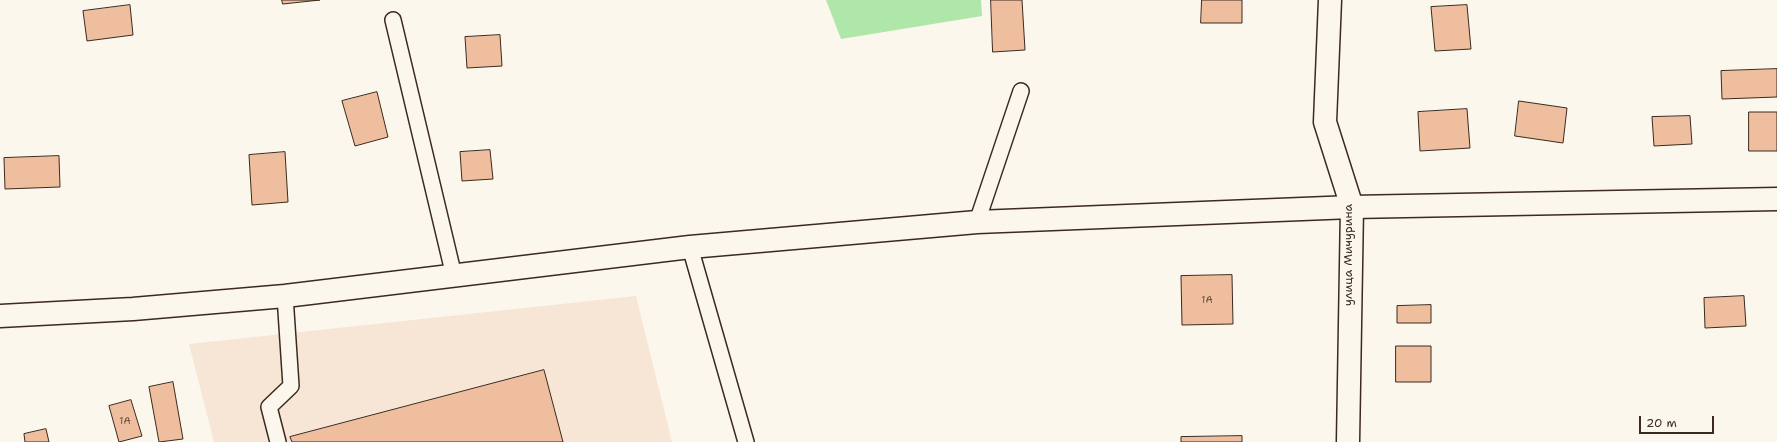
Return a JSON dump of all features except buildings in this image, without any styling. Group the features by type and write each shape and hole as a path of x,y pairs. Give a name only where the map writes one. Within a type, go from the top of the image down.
{"street":[{"name":"улица Мичурина","path":"1330,0 1325,122 1352,206 1348,442"},
{"path":"0,316 133,309 285,296 690,247 978,222 1352,206 1777,199"}],"lane":[{"path":"393,20 454,276"},
{"path":"978,222 1021,91"},
{"path":"690,247 746,442"},
{"path":"278,442 269,407 291,386 285,296"}],"shaded area":[{"path":"636,296 672,442 214,442 189,344"}],"green space":[{"path":"826,0 981,0 982,16 841,39"}]}
